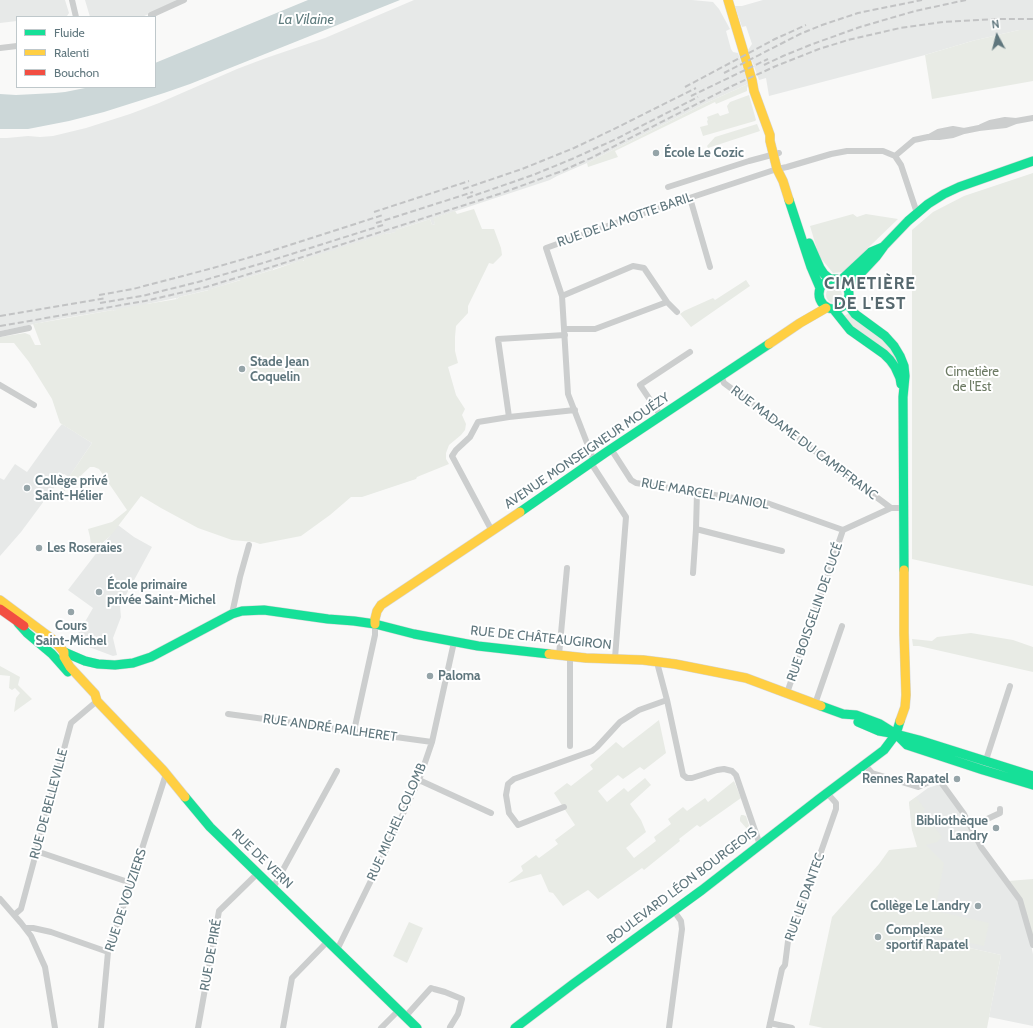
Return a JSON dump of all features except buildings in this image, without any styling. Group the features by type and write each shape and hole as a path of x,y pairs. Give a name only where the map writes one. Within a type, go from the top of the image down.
{"main road":[{"path":"728,0 754,91 770,135 770,142 776,154 810,267 820,288 819,297 822,305 830,309 850,330 884,354 893,363 900,378 903,397"},
{"path":"844,283 870,252 884,246 928,204 959,187 1033,161"},
{"path":"780,168 788,179 802,228 820,268 830,280"},
{"path":"820,288 826,281 834,279 844,283 850,292 847,303 841,308 830,309"},
{"path":"847,303 855,314 885,336 897,350 904,366 903,508 906,701 896,734"},
{"name":"AVENUE MONSEIGNEUR MOUÉZY","path":"375,624 377,611 381,605 800,323 830,309"},
{"path":"0,600 51,638 64,652"},
{"path":"0,609 18,623"},
{"name":"RUE DE CHÂTEAUGIRON","path":"18,623 30,630 52,647 85,661 98,664 114,665 133,663 151,657 232,614 264,610 375,624 454,642 502,649 570,656 615,658 692,667 746,678 843,714 852,720 878,730 914,738 1033,776"},
{"name":"RUE DE VERN","path":"18,623 27,633 52,654 90,698 97,701 133,738 166,774 210,827 417,1028"},
{"name":"RUE DE VERN","path":"64,652 64,657 70,667 95,694 97,701"},
{"name":"RUE DE CHÂTEAUGIRON","path":"896,734 907,745 1033,785"},
{"name":"BOULEVARD LÉON BOURGEOIS","path":"515,1028 674,911 865,765 884,750 896,734"}],"street":[{"path":"72,0 76,16"},
{"path":"151,15 184,0"},
{"path":"0,48 16,46"},
{"path":"917,213 901,165 895,156 914,140 928,137 954,135 964,131 1006,125 1016,121 1033,118"},
{"name":"RUE DE LA MOTTE BARIL","path":"615,658 626,518 593,462 568,394 562,296 546,248 780,168 831,154 847,151 884,151 895,156"},
{"path":"668,187 776,154"},
{"path":"690,198 710,267"},
{"path":"562,296 633,266 644,268 667,302 676,312"},
{"path":"509,417 498,339 595,329 667,302"},
{"path":"0,334 29,328"},
{"path":"661,416 640,385 690,352"},
{"name":"RUE MADAME DU CAMPFRANC","path":"720,376 724,383 892,508"},
{"path":"0,385 34,405"},
{"path":"492,531 452,456 456,450 470,437 478,422 575,410"},
{"name":"RUE MARCEL PLANIOL","path":"611,449 631,480 636,483 767,503 843,530"},
{"path":"693,573 696,529 696,492"},
{"path":"843,530 892,508 903,508"},
{"path":"696,529 782,551"},
{"name":"RUE BOISGELIN DE CUCÉ","path":"787,693 843,530"},
{"path":"232,614 249,545"},
{"path":"559,655 567,568"},
{"path":"354,731 375,635 375,624"},
{"path":"815,704 842,626"},
{"name":"RUE MICHEL COLOMB","path":"337,950 419,780 432,742 454,642"},
{"path":"570,656 570,746"},
{"path":"657,662 667,700 682,775 687,778 692,778 717,770 724,769 732,771 736,775 760,845"},
{"path":"983,770 1010,686"},
{"path":"564,807 518,825 509,813 506,795 508,784 514,779 592,751 620,722 639,710 667,700"},
{"name":"RUE DE BELLEVILLE","path":"14,915 21,909 71,723 97,701"},
{"name":"RUE ANDRÉ PAILHERET","path":"228,714 432,742"},
{"path":"865,765 872,772 918,787 929,782 940,781 964,814 981,847 1020,900 1033,945"},
{"path":"273,888 337,771"},
{"name":"RUE DE VOUZIERS","path":"101,1028 108,952 166,774"},
{"path":"419,780 491,813"},
{"name":"RUE LE DANTEC","path":"770,1025 782,968 785,965 788,941 797,920 836,809 836,803 827,793"},
{"path":"985,820 1000,813 1000,809"},
{"path":"36,851 131,883"},
{"name":"RUE DE PIRÉ","path":"198,1028 219,911 258,873"},
{"path":"0,898 26,928 45,967 55,1028"},
{"path":"669,1028 682,929 681,921 674,911"},
{"path":"26,928 51,932 108,952"},
{"path":"282,1028 292,978 328,941"},
{"path":"381,1028 402,1014 431,988 462,999 458,1014 450,1027"},
{"path":"770,1025 792,1028"}],"shaded area":[{"path":"0,0 65,0 69,13 67,16 16,16 16,21 0,23"},
{"path":"85,0 180,0 144,16 90,16"},
{"path":"414,0 692,0 713,2 719,9 730,29 726,31 731,49 733,52 738,53 748,84 706,103 550,180 434,218 435,224 432,225 430,219 396,230 396,232 388,233 336,251 273,269 273,271 271,270 243,279 243,281 240,280 211,289 209,291 147,305 59,319 0,331 0,138 53,136 86,128 130,114 237,69 325,38"},
{"path":"763,0 1033,0 1033,30 1019,30 972,41 925,55 769,96 766,78 759,80 748,50 752,44 746,26 742,27 735,6 742,6"},
{"name":"Collège privé Saint-Hélier","path":"62,424 92,443 69,477 64,474 21,532 0,556 0,478 4,480 15,464 27,472"},
{"name":"École primaire privée Saint-Michel","path":"118,525 134,537 152,547 120,606 121,617 113,638 117,655 113,656 89,647 75,639 93,608 68,590"},
{"name":"Collège Le Landry","path":"940,784 966,821 972,833 988,852 1017,900 1029,936 1033,954 1033,1026 989,1017 1001,955 929,939 935,911 926,845 912,830 909,802 928,788"}],"green space":[{"path":"1019,30 1033,30 1033,81 932,99 925,55 972,41"},
{"path":"748,84 747,91 716,104 715,102 615,151 618,157 588,167 587,163 706,103"},
{"path":"749,95 755,121 703,136 700,127 708,125 707,117 718,113 720,116 729,113 727,106 730,102"},
{"path":"757,124 760,131 708,148 707,146 715,137"},
{"name":"Cimetière de l'Est","path":"1033,173 1033,586 912,559 912,230 933,212 964,196"},
{"name":"Stade Jean Coquelin","path":"474,209 482,229 494,229 502,255 493,264 489,263 468,306 468,313 456,326 455,351 458,363 448,367 456,395 465,409 462,415 466,424 465,430 461,435 449,445 446,453 446,459 449,464 417,477 416,479 362,497 351,497 330,515 301,536 260,544 232,540 198,528 141,496 112,534 92,553 88,529 112,522 127,510 99,469 94,467 90,467 58,497 56,496 92,443 60,423 52,399 29,362 14,343 0,343 0,337 25,333 30,335 35,345 41,345 33,324 113,310 115,311 116,309 177,299 179,297 211,290 210,289 241,280 242,281 242,279 272,270 273,271 302,260 304,261 304,259 334,250 335,251 336,249 365,241 367,239 395,232 396,230 430,219 432,225 435,224 433,218 455,211 457,214"},
{"path":"853,214 857,217 866,214 898,219 843,272 833,273 819,256 810,226"},
{"path":"746,280 750,286 691,327 680,314 713,298 715,300"},
{"path":"834,287 840,289 842,295 840,301 834,303 828,301 826,295 828,289"},
{"path":"849,313 887,343 901,366 852,329 842,317"},
{"path":"971,633 1013,640 1033,647 1033,672 919,646 913,646 912,639 932,641 937,637"},
{"path":"0,666 20,677 18,685 32,699 14,712 16,698 20,693 15,688 12,690 9,688 10,676 0,675"},
{"path":"659,720 666,753 644,770 640,767 623,779 618,775 598,791 607,802 624,788 628,792 645,778 651,785 630,804 641,820 646,832 626,848 634,858 656,841 654,837 671,824 668,819 683,807 687,811 705,798 708,802 734,781 741,798 700,827 697,825 644,870 642,868 598,899 588,890 563,906 553,893 549,892 541,874 508,883 523,871 521,866 536,855 539,858 558,844 555,840 575,825 554,793 567,783 571,786 593,769 590,765 616,742 623,748"},
{"name":"Complexe sportif Rapatel","path":"916,797 925,809 923,811 942,837 937,842 926,845 944,863 935,911 989,923 984,946 930,934 929,939 1001,955 987,1028 823,1028 809,1025 832,917 879,864 889,850 917,847 912,830 909,802"},
{"path":"741,815 746,816 752,835 742,844 737,837 747,829 740,821"},
{"path":"1033,879 1033,938 1025,909 1008,881"},
{"path":"409,922 423,928 407,963 393,956"}],"water":[{"name":"La Vilaine","path":"308,0 400,0 164,93 104,112 69,121 28,129 0,129 0,94 16,95 55,93 85,88 156,88 156,63"}],"railway":[{"path":"724,73 800,34 822,25 858,13 922,0"},
{"path":"764,65 810,45 860,27 915,11 966,0"},
{"path":"0,326 145,301 206,287 499,194 562,171 593,157 732,86 776,66 819,49 848,40 900,28 943,22 996,19 1033,19"},
{"path":"685,87 775,39 806,25"},
{"path":"691,96 768,59"},
{"path":"463,189 522,169 574,148 696,88"},
{"path":"467,198 533,175 572,159 616,139 698,97"},
{"path":"374,212 469,181"},
{"path":"376,223 473,192"},
{"path":"99,295 133,289 213,268 383,215"},
{"path":"100,303 142,296 198,282 383,225"},
{"path":"0,316 106,298"}],"traffic: fast":[{"path":"848,287 908,221 928,204 959,187 1033,161"},
{"path":"789,200 811,267 820,288"},
{"path":"809,243 820,268 830,279"},
{"path":"841,280 871,252 883,247"},
{"path":"834,279 845,283 849,294 845,305 834,309 823,305 819,294 823,283 834,279"},
{"path":"847,303 855,314 885,336 894,346 904,366 904,570"},
{"path":"834,310 850,330 890,360 895,367 901,384"},
{"path":"520,512 605,453 769,344"},
{"path":"64,652 85,661 98,664 115,665 133,663 151,657 232,614 242,611 264,610 375,624 414,634 478,646 549,654"},
{"path":"18,623 27,633 52,654 68,672"},
{"path":"821,706 843,714 856,715 880,724 896,734 907,745 1033,785"},
{"path":"515,1028 702,890 884,750 896,734 900,721"},
{"path":"858,722 879,731 919,740 1033,776"},
{"path":"185,797 210,827 417,1028"}],"traffic: slow":[{"path":"728,0 754,91 770,135 770,141 777,169 783,181 789,200"},
{"path":"769,344 800,323 826,308"},
{"path":"375,624 377,611 381,605 520,512"},
{"path":"900,721 905,707 906,695 904,570"},
{"path":"0,600 51,638 59,646 64,652 64,657 70,667 95,694 97,701 163,770 185,797"},
{"path":"549,654 586,658 643,660 675,664 746,678 821,706"}],"traffic: jam":[{"path":"0,609 24,626"}],"place":[{"name":"École Le Cozic","path":"656,153"},
{"name":"Stade Jean Coquelin","path":"242,369"},
{"name":"Collège privé Saint-Hélier","path":"27,488"},
{"name":"Les Roseraies","path":"39,548"},
{"name":"École primaire privée Saint-Michel","path":"99,592"},
{"name":"Cours Saint-Michel","path":"71,612"},
{"name":"Paloma","path":"430,676"},
{"name":"Rennes Rapatel","path":"957,779"},
{"name":"Bibliothèque Landry","path":"996,828"},
{"name":"Collège Le Landry","path":"978,906"},
{"name":"Complexe sportif Rapatel","path":"878,937"}],"district":[{"name":"CIMETIÈRE DE L'EST","path":"870,294"}]}
